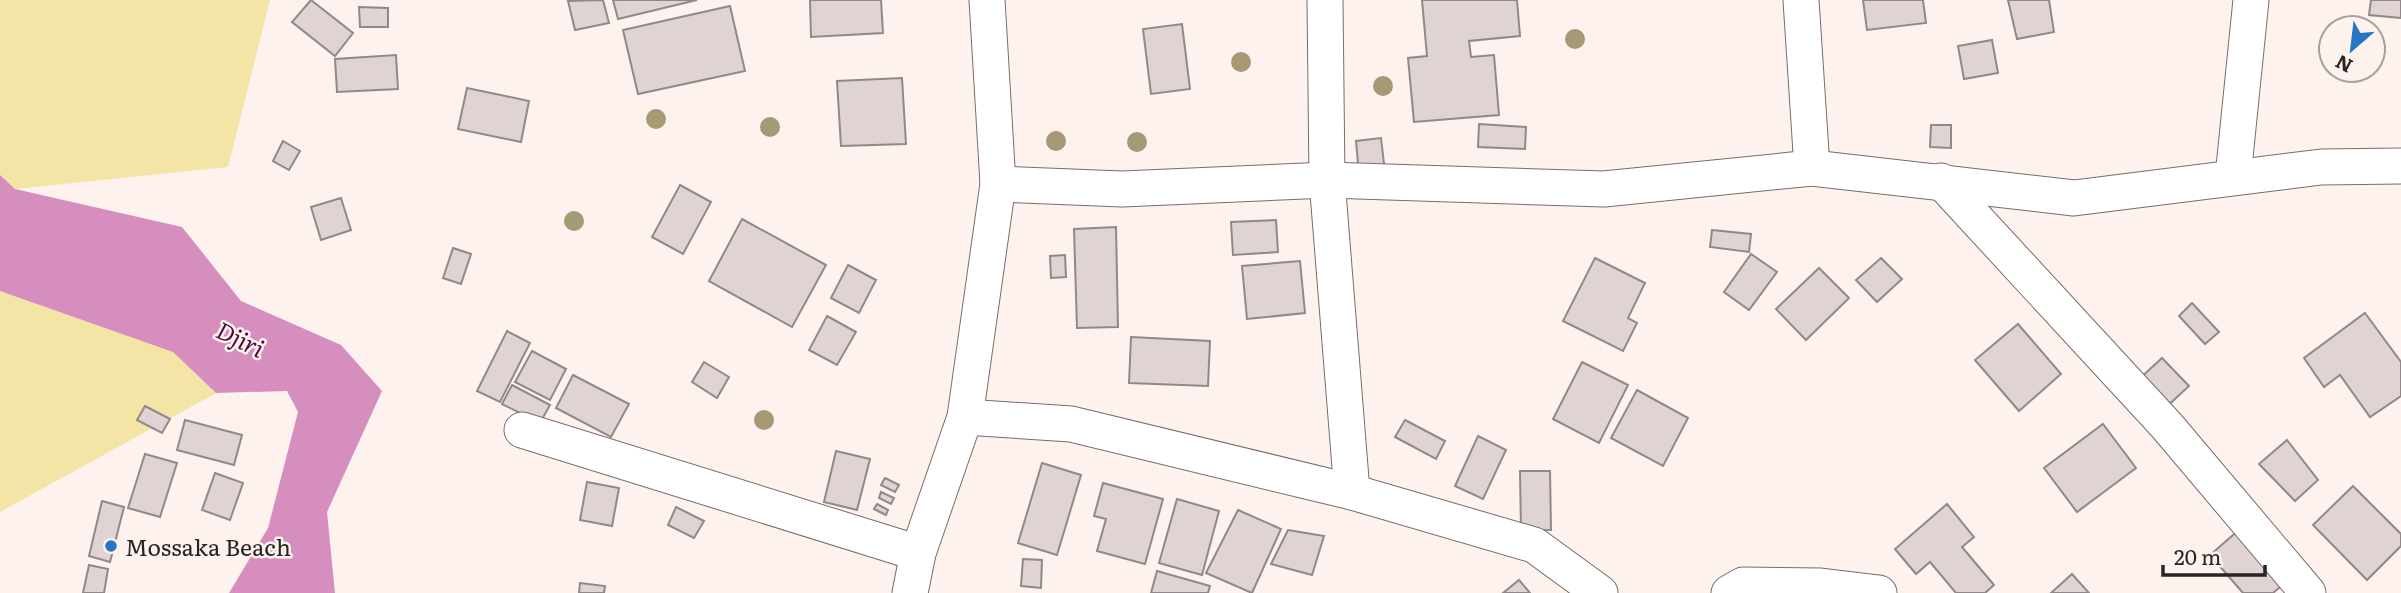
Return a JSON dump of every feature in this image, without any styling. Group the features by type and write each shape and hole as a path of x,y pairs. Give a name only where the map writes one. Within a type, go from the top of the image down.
{"street":[{"path":"910,593 918,553 965,416 998,184 987,0"},
{"path":"1325,0 1327,180 1352,492"},
{"path":"1801,0 1812,168"},
{"path":"2233,177 2251,0"},
{"path":"998,184 1122,189 1327,180 1604,189 1812,168 2074,198 2321,167 2401,166"},
{"path":"1941,181 2167,426 2308,593"},
{"path":"965,416 1071,424 1352,492 1534,545 1600,593"},
{"path":"522,430 918,553"},
{"path":"1729,593 1743,585 1821,586 1879,593"}],"shaded area":[{"path":"0,0 270,0 228,167 15,189 0,175"},
{"path":"0,291 173,352 216,393 0,512"}],"water":[{"name":"Djiri","path":"0,175 15,189 182,227 241,301 341,345 382,391 327,512 335,593 229,593 268,528 298,412 287,391 216,393 173,352 0,291"}],"building":[{"path":"311,0 353,33 335,56 292,22"},
{"path":"603,0 609,23 575,30 568,1"},
{"path":"613,0 697,0 618,19"},
{"path":"810,0 881,0 883,33 811,37"},
{"path":"1422,0 1517,0 1520,36 1469,41 1471,57 1494,55 1499,115 1414,122 1408,58 1427,56"},
{"path":"1863,0 1923,0 1926,23 1867,30"},
{"path":"2008,0 2049,0 2054,32 2017,39"},
{"path":"2371,0 2401,0 2401,18 2387,17 2387,14 2369,14"},
{"path":"730,6 745,71 638,94 623,30"},
{"path":"359,7 388,8 388,27 360,27"},
{"path":"1182,24 1190,89 1151,94 1143,29"},
{"path":"1992,40 1998,73 1964,79 1958,46"},
{"path":"396,55 398,89 337,92 335,59"},
{"path":"902,78 906,144 841,146 837,81"},
{"path":"467,88 529,101 521,142 458,129"},
{"path":"1479,124 1526,127 1525,149 1478,147"},
{"path":"1931,125 1951,125 1951,148 1930,147"},
{"path":"1381,138 1385,172 1359,174 1356,141"},
{"path":"283,141 300,151 289,170 273,161"},
{"path":"680,185 711,202 683,254 652,237"},
{"path":"341,198 351,230 321,240 311,207"},
{"path":"742,219 826,265 792,327 709,281"},
{"path":"1276,220 1278,252 1233,255 1231,222"},
{"path":"1116,227 1118,327 1077,328 1074,229"},
{"path":"1712,230 1751,234 1749,252 1710,247"},
{"path":"453,248 471,254 461,284 443,278"},
{"path":"1751,254 1777,272 1749,310 1724,292"},
{"path":"1065,255 1066,277 1051,278 1050,256"},
{"path":"1595,258 1645,283 1628,318 1637,323 1623,351 1563,321"},
{"path":"1881,258 1902,279 1877,302 1856,280"},
{"path":"1300,261 1305,313 1247,319 1242,266"},
{"path":"848,265 876,280 859,313 831,298"},
{"path":"1819,268 1849,298 1806,340 1776,309"},
{"path":"2192,303 2219,332 2205,344 2179,316"},
{"path":"2365,313 2401,362 2401,396 2370,417 2340,375 2324,387 2304,358"},
{"path":"827,316 856,332 837,365 809,350"},
{"path":"2018,324 2061,374 2019,411 1975,360"},
{"path":"507,331 530,343 500,402 477,391"},
{"path":"1131,337 1210,341 1208,386 1129,383"},
{"path":"532,351 566,369 550,400 515,382"},
{"path":"2162,358 2189,386 2163,410 2136,382"},
{"path":"704,362 729,377 717,398 692,382"},
{"path":"1582,362 1628,385 1599,443 1553,419"},
{"path":"573,375 629,404 611,437 556,408"},
{"path":"512,385 550,405 540,423 502,404"},
{"path":"1637,390 1688,418 1663,466 1611,438"},
{"path":"145,406 170,419 162,433 137,420"},
{"path":"185,420 242,435 234,465 177,450"},
{"path":"1405,420 1445,441 1436,459 1395,437"},
{"path":"2103,424 2136,468 2077,512 2044,468"},
{"path":"1478,436 1506,450 1483,499 1455,486"},
{"path":"2287,440 2318,480 2295,501 2259,464"},
{"path":"836,451 870,459 857,510 824,502"},
{"path":"145,454 177,463 160,517 128,508"},
{"path":"1042,463 1081,475 1057,555 1018,543"},
{"path":"1520,471 1550,471 1551,530 1521,530"},
{"path":"215,473 243,483 230,520 202,510"},
{"path":"885,478 899,485 895,492 881,485"},
{"path":"587,482 619,488 612,526 580,520"},
{"path":"1103,483 1163,499 1145,564 1097,551 1106,519 1094,516"},
{"path":"2353,486 2401,534 2401,546 2367,580 2313,525"},
{"path":"881,492 894,498 891,504 879,498"},
{"path":"1177,499 1219,511 1202,575 1159,563"},
{"path":"102,501 124,507 110,562 89,556"},
{"path":"877,504 888,510 886,515 874,509"},
{"path":"1947,504 1974,537 1962,547 1994,585 1985,593 1956,593 1930,562 1916,574 1895,549"},
{"path":"676,507 704,521 694,538 668,525"},
{"path":"1238,510 1281,529 1252,593 1206,573"},
{"path":"2240,529 2286,582 2273,593 2243,593 2210,555"},
{"path":"1288,530 1324,536 1312,575 1271,564"},
{"path":"1023,559 1042,560 1041,588 1021,586"},
{"path":"89,565 108,569 104,593 83,593"},
{"path":"1157,571 1210,586 1208,593 1151,593"},
{"path":"2072,574 2089,593 2051,593"},
{"path":"1519,580 1530,593 1503,593"},
{"path":"580,583 605,586 604,593 579,593"}],"place":[{"name":"Mossaka Beach","path":"111,546"}]}
